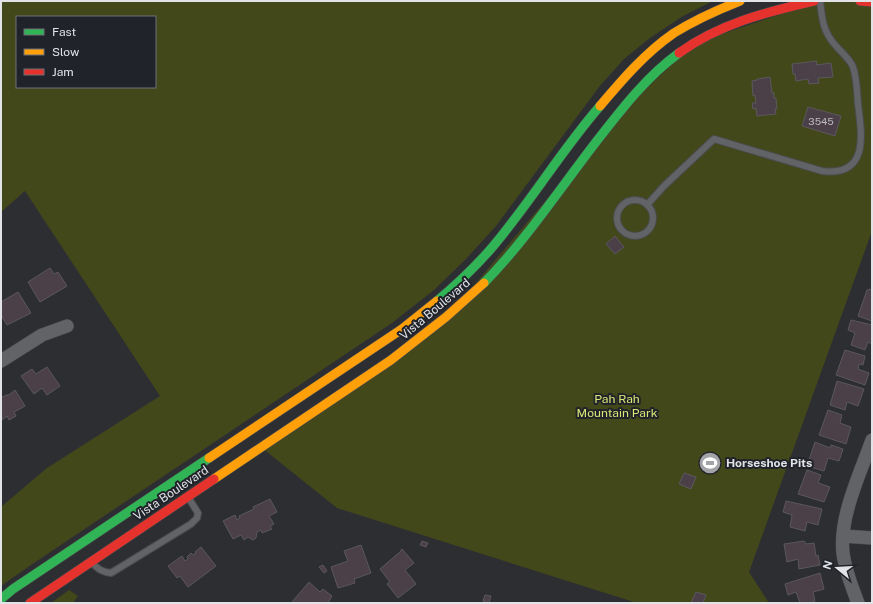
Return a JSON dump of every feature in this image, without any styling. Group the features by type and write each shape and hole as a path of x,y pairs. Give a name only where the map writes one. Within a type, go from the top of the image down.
{"main road":[{"name":"Vista Boulevard","path":"1,599 13,589 396,333 433,306 489,250 578,132 619,82 638,62 667,39 694,22 739,1"},
{"name":"Vista Boulevard","path":"30,603 90,561 397,355 427,334 454,312 508,257 626,102 658,70 689,46 716,30 752,17 814,1"},
{"path":"860,1 872,2"}],"street":[{"path":"1,361 42,335 67,326"},
{"path":"858,603 846,569 843,552 843,536 846,516 872,440"},
{"path":"843,536 872,538"}],"lane":[{"path":"647,205 664,186 714,139 822,171 838,172 853,164 859,153 861,139 855,75 851,63 832,42 826,32 822,22 820,1"},
{"path":"631,200 642,202 647,205 652,216 652,222 646,232 634,236 624,231 618,222 617,216 622,206 631,200"},
{"path":"90,561 98,569 111,573 191,524 197,518 198,513 188,496"}],"green space":[{"path":"1,1 713,1 683,16 650,38 624,59 599,87 496,226 466,259 434,290 392,323 1,586 1,507 47,468 160,396 25,191 1,212"},
{"name":"Pah Rah Mountain Park","path":"819,1 872,1 872,231 749,572 769,603 637,603 337,508 262,448 442,323 618,115 695,43"},
{"path":"69,590 78,596 73,603 51,603"}],"building":[{"path":"817,61 816,65 831,63 833,77 818,78 819,83 809,84 808,79 796,81 795,74 793,74 792,64"},
{"path":"770,77 772,93 774,93 774,98 776,98 776,114 757,116 756,108 753,109 752,103 756,103 755,95 753,96 752,81"},
{"path":"808,107 841,116 835,136 802,126"},
{"path":"615,236 624,247 615,254 606,244"},
{"path":"50,268 54,274 58,272 67,286 40,302 28,282"},
{"path":"867,290 872,290 872,321 858,316"},
{"path":"18,292 31,313 7,325 1,315 1,302"},
{"path":"851,320 872,325 872,344 868,342 865,350 851,345 855,333 848,330"},
{"path":"845,350 865,356 863,365 859,364 858,369 869,373 865,385 836,375"},
{"path":"47,367 60,386 47,395 42,388 34,394 21,376 32,369 36,374"},
{"path":"837,381 864,389 858,406 847,402 845,410 830,405"},
{"path":"15,390 25,406 14,412 16,416 9,420 7,416 2,420 1,395 3,397 9,395"},
{"path":"828,410 842,415 840,423 851,427 846,444 819,435"},
{"path":"815,442 830,448 831,445 843,449 839,461 828,458 824,471 807,466"},
{"path":"807,470 821,475 818,483 830,487 824,502 798,494"},
{"path":"684,473 696,477 691,489 679,484"},
{"path":"270,499 277,512 269,516 274,524 270,526 272,529 262,533 261,530 257,532 256,538 253,540 248,537 244,540 241,535 233,539 223,521 235,515 237,520 240,518 239,516 254,509 253,507"},
{"path":"786,501 822,509 818,525 807,522 805,531 790,527 792,515 783,512"},
{"path":"422,541 428,543 426,547 420,545"},
{"path":"804,541 806,544 814,543 816,556 818,555 820,565 799,569 798,559 787,562 784,544"},
{"path":"361,545 371,573 354,579 355,583 338,588 331,567 348,561 344,551"},
{"path":"201,547 216,566 188,587 180,576 177,578 168,566 182,556 185,561 191,553 193,555"},
{"path":"402,549 414,563 405,570 416,584 398,598 387,584 390,582 380,569"},
{"path":"323,565 327,571 324,573 319,567"},
{"path":"820,573 824,589 813,592 815,601 800,603 796,592 788,595 785,584"},
{"path":"309,582 320,592 323,589 332,596 328,603 292,602"},
{"path":"696,592 706,595 703,603 691,603"},
{"path":"485,595 491,596 489,603 483,601"}],"traffic: fast":[{"path":"484,283 514,250 625,106 645,83 679,53"},
{"path":"437,301 464,277 489,251 600,106"},
{"path":"1,599 13,589 209,458"}],"traffic: slow":[{"path":"600,106 634,67 663,41 674,33 698,20 740,1"},
{"path":"214,479 391,360 446,317 484,283"},
{"path":"209,458 402,329 437,301"}],"traffic: jam":[{"path":"679,53 710,34 744,20 814,1"},
{"path":"860,1 872,2"},
{"path":"30,603 214,479"}],"place":[{"name":"Horseshoe Pits","path":"710,463"}]}
